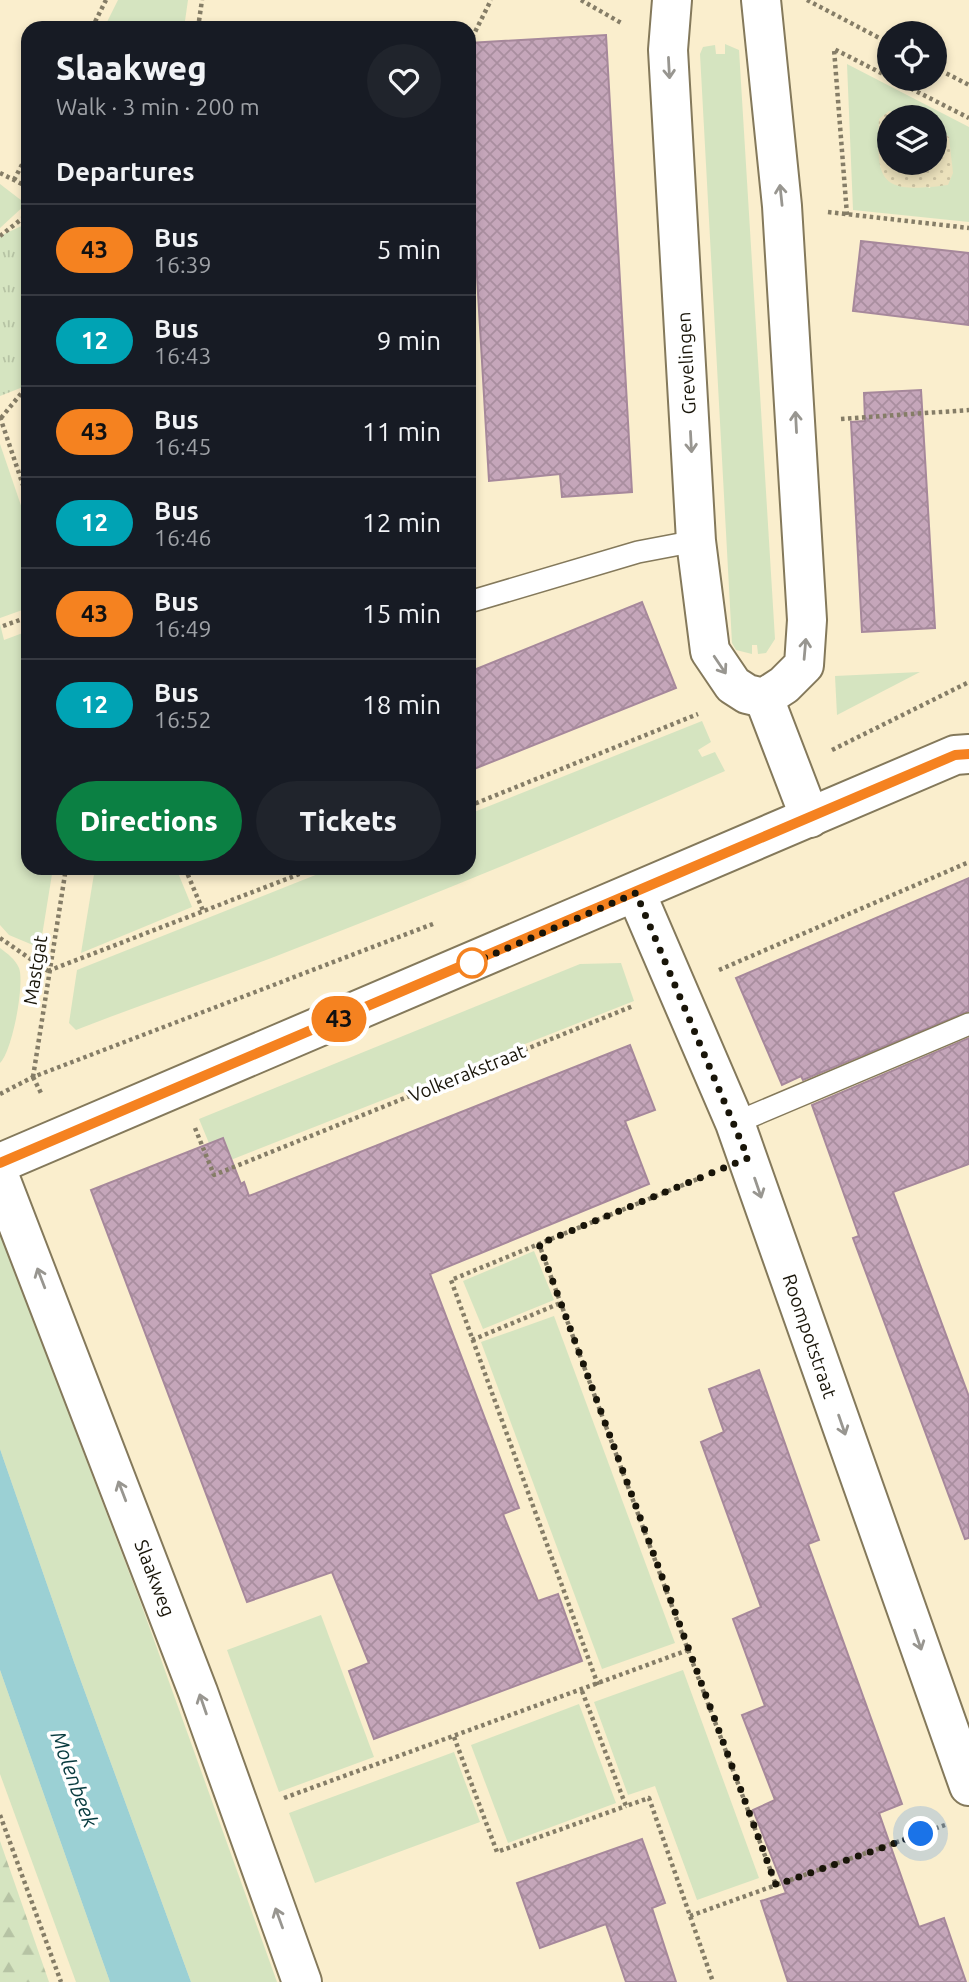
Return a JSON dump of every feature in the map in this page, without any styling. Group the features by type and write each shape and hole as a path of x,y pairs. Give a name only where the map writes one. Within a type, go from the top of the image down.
{"street":[{"name":"Grevelingen","path":"672,0 668,50 696,541 710,651 733,685 756,696 792,772 810,818"},
{"path":"756,696 784,685 804,666 807,620 782,206 760,0"},
{"path":"0,1163 955,755 969,754"},
{"name":"Roompotstraat","path":"636,893 741,1141 969,1786"},
{"name":"Slaakweg","path":"0,1178 189,1666 302,1982"}],"lane":[{"path":"476,600 638,552 696,541"},
{"path":"741,1141 969,1024"}],"path":[{"path":"96,21 106,0"},
{"path":"199,21 202,0"},
{"path":"476,30 491,0"},
{"path":"807,0 877,37"},
{"path":"847,215 834,49 877,71"},
{"path":"947,74 969,85"},
{"path":"916,91 969,118"},
{"path":"14,180 21,166"},
{"path":"0,173 21,184"},
{"path":"782,206 969,228"},
{"path":"0,236 21,220"},
{"path":"21,393 0,417 21,479"},
{"path":"796,429 854,416 969,410"},
{"path":"3,626 21,620"},
{"path":"792,772 969,682"},
{"path":"476,803 756,696"},
{"name":"Volkerakstraat","path":"193,1123 214,1175 677,988 969,862"},
{"name":"Mastgat","path":"33,1077 65,875"},
{"path":"188,875 204,913"},
{"path":"0,938 48,971 298,875"},
{"path":"0,1094 33,1077 437,922"},
{"path":"598,1685 451,1280 539,1244 741,1141"},
{"path":"539,1244 563,1302 776,1885"},
{"path":"472,1340 563,1302"},
{"path":"240,1814 688,1650"},
{"path":"582,1691 626,1806"},
{"path":"454,1737 497,1852 649,1798 713,1982"},
{"path":"0,1815 61,1982"},
{"path":"690,1916 956,1821"}],"green space":[{"path":"118,0 188,0 185,21 108,21"},
{"path":"725,44 739,50 775,639 766,653 758,654 757,645 752,645 752,654 736,650 732,643 700,54 703,47 715,45 716,54 725,54"},
{"path":"847,64 877,79 877,91 899,91 926,105 877,105 877,175 899,175 930,188 935,175 947,175 947,116 969,127 969,222 853,210"},
{"path":"0,184 21,200 21,209 0,228"},
{"path":"21,226 21,388 0,396 0,236"},
{"path":"0,444 21,506 21,610 0,618"},
{"path":"0,624 4,640 21,634 21,875 52,875 40,948 9,935 0,925"},
{"path":"920,672 837,715 835,676"},
{"path":"702,721 711,742 698,750 702,757 715,752 725,771 501,867 274,957 76,1030 69,1023 77,970 315,875 476,875 476,811"},
{"path":"94,875 179,875 192,907 81,953"},
{"path":"0,948 19,968 20,988 13,1032 0,1063"},
{"path":"621,963 634,1001 218,1165 199,1119 580,964"},
{"path":"0,1233 140,1601 277,1982 191,1982 74,1662 0,1449"},
{"path":"534,1251 554,1300 483,1329 463,1281"},
{"path":"554,1316 675,1643 602,1669 481,1342"},
{"path":"321,1615 374,1757 279,1792 227,1650"},
{"path":"0,1670 110,1982 76,1982 0,1774"},
{"path":"683,1670 759,1878 697,1900 655,1786 628,1795 594,1702"},
{"path":"579,1704 616,1803 508,1843 471,1745"},
{"path":"454,1752 480,1822 315,1883 289,1813"},
{"path":"0,1841 49,1982 0,1982"}],"sand":[{"path":"947,136 949,137 953,173 948,185 908,187 895,185 885,175 947,175"}],"water":[{"name":"Molenbeek","path":"0,1449 74,1662 191,1982 110,1982 0,1670"}],"building":[{"path":"606,35 632,492 562,497 560,474 489,481 476,259 476,43"},
{"path":"861,241 969,253 969,325 853,311"},
{"path":"921,390 935,628 862,632 851,422 865,421 864,393"},
{"path":"642,602 676,688 476,768 476,669"},
{"path":"969,878 969,1011 803,1080 801,1076 782,1085 736,978"},
{"path":"969,1038 969,1164 893,1192 969,1397 969,1538 965,1539 853,1238 859,1236 812,1105"},
{"path":"630,1045 655,1110 625,1121 649,1184 430,1274 519,1508 503,1514 538,1601 558,1594 582,1661 374,1739 349,1671 369,1663 332,1572 247,1602 91,1190 223,1138 241,1184 244,1182 249,1196"},
{"path":"759,1370 819,1540 808,1544 902,1804 879,1813 919,1927 944,1918 966,1982 788,1982 761,1901 786,1893 753,1810 775,1800 742,1715 765,1706 733,1619 761,1607 701,1442 724,1432 709,1389"},
{"path":"642,1839 665,1903 652,1908 676,1982 626,1982 606,1924 540,1948 517,1883"}],"bus line":[{"name":"43","path":"0,1163 955,755 969,754"}],"route":[{"path":"472,963 461,968 636,893 748,1158 539,1244 580,1348 776,1885 921,1834"}]}
